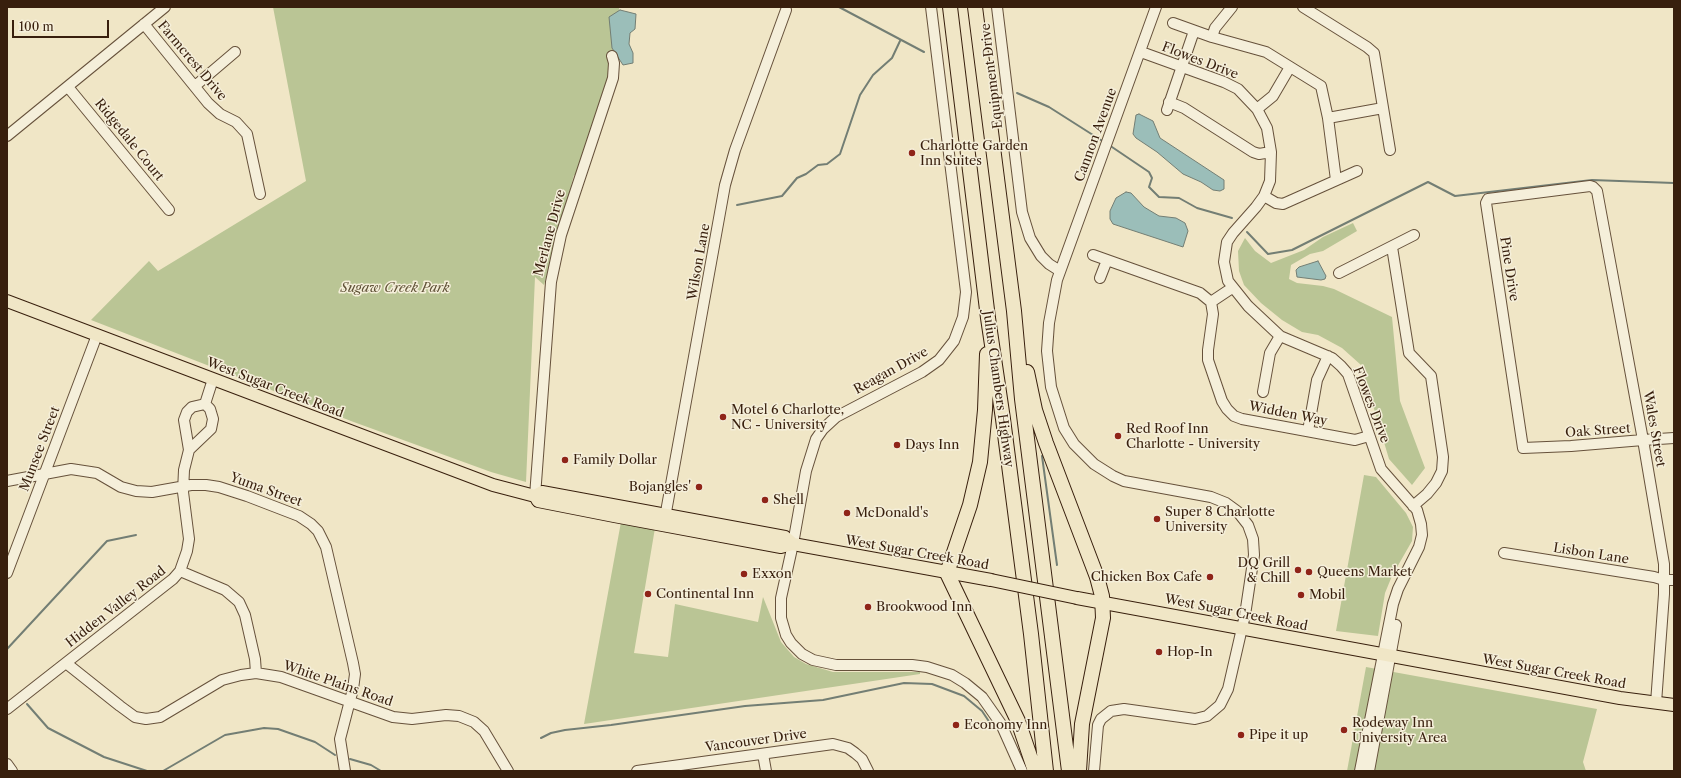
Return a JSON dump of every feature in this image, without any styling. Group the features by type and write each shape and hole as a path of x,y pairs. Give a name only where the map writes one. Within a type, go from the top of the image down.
{"highway":[{"name":"Julius Chambers Highway","path":"950,7 988,318 1004,426 1046,771"},
{"name":"Julius Chambers Highway","path":"975,7 1014,311 1022,399 1069,771"},
{"path":"1014,311 1037,417 1068,505 1100,583 1103,602 1103,618 1082,724 1079,771"},
{"path":"988,318 985,410 980,462 970,505 947,573 1021,728 1035,771"}],"main road":[{"name":"West Sugar Creek Road","path":"7,301 488,483 535,496 542,492 665,520 785,537 793,544 991,580 1077,598 1620,698 1674,705"}],"street":[{"path":"7,136 165,7"},
{"name":"Reagan Drive","path":"931,7 966,292 963,317 954,341 939,360 922,372 836,417 820,433 813,444 806,471 780,611 786,635 795,647 806,656 824,663 912,665 940,670 952,675 972,688 990,707 1006,732 1022,771"},
{"name":"Equipment Drive","path":"996,7 1022,212 1030,238 1041,256 1049,264 1060,271"},
{"name":"Cannon Avenue","path":"1060,271 1141,52 1156,7"},
{"path":"1212,37 1215,28 1232,7"},
{"path":"1303,7 1374,53 1390,150"},
{"name":"Wilson Lane","path":"665,520 725,185 735,150 786,10"},
{"path":"1173,23 1212,37 1266,52 1321,86 1328,118 1336,180"},
{"name":"Farmcrest Drive","path":"144,24 215,110 236,122 247,134 260,194"},
{"path":"1194,31 1168,106 1184,108 1253,152 1258,154 1271,152"},
{"path":"195,86 235,52"},
{"name":"Flowes Drive","path":"1141,52 1238,89 1257,109 1267,128 1271,152 1270,181 1264,196 1232,233 1227,242 1224,262 1228,281 1232,288 1248,306 1280,336 1328,356 1341,366 1348,374 1381,469 1417,510 1422,535 1419,547 1398,589 1387,656"},
{"name":"Merlane Drive","path":"535,496 550,282 561,235 613,78 614,63 612,56"},
{"path":"1257,109 1273,96 1290,67"},
{"name":"Ridgedale Court","path":"68,87 169,210"},
{"path":"1328,118 1383,108"},
{"path":"1264,196 1276,203 1283,204 1357,170"},
{"name":"Wales Street","path":"1593,187 1597,191 1643,440 1664,564 1669,580 1656,703"},
{"name":"Pine Drive","path":"1523,448 1486,201 1548,191 1593,187"},
{"path":"1340,273 1414,235"},
{"path":"1392,247 1409,353 1431,376 1443,457 1442,471 1436,483 1413,506"},
{"path":"1093,255 1200,293 1211,302 1232,288"},
{"path":"1100,278 1107,260"},
{"path":"1060,271 1049,323 1048,351 1051,387 1064,428 1084,455 1112,476 1130,483 1212,497 1231,506 1242,516 1250,531 1254,554 1241,628 1228,689 1225,698 1217,709 1207,716 1195,719 1124,709 1111,711 1101,719 1098,725 1094,771"},
{"name":"Widden Way","path":"1211,302 1213,314 1208,360 1222,401 1234,416 1242,419 1355,440 1369,436"},
{"name":"Munsee Street","path":"7,572 97,335"},
{"path":"1263,392 1270,353 1272,347 1280,336"},
{"path":"1308,431 1317,380 1328,356"},
{"path":"189,450 211,429 213,419 210,409 205,404 213,379"},
{"name":"Hidden Valley Road","path":"7,709 173,579 180,571 187,551 189,539 183,486 184,470 189,450 184,420 187,412 192,407 205,404"},
{"name":"Oak Street","path":"1523,448 1674,438"},
{"name":"Yuma Street","path":"7,481 71,469 87,470 97,473 121,487 136,491 152,492 183,486 198,485 219,487 299,516 318,531 326,547 355,674 340,739 345,771"},
{"name":"Lisbon Lane","path":"1504,553 1654,576 1669,580"},
{"path":"180,571 225,590 239,602 245,615 255,659 256,673"},
{"path":"1360,771 1387,656"},
{"path":"1369,771 1387,656"},
{"name":"White Plains Road","path":"66,663 120,706 136,717 146,719 160,717 222,680 256,673 282,677 393,717 403,719 450,715 466,718 474,722 484,731 508,771"},
{"name":"Vancouver Drive","path":"637,771 808,747 839,745 855,752 862,759 868,771"},
{"path":"763,754 766,771"},
{"path":"7,764 12,771"}],"green space":[{"name":"Sugaw Creek Park","path":"273,7 619,7 618,67 583,178 574,175 544,285 535,277 526,482 491,472 351,421 91,320 149,261 158,271 306,181"},
{"path":"1353,223 1357,231 1323,251 1310,254 1291,265 1289,279 1297,283 1323,286 1334,289 1392,317 1400,401 1425,468 1412,485 1389,459 1361,365 1342,348 1318,335 1302,332 1282,320 1261,303 1244,285 1239,271 1238,251 1245,238 1255,251 1271,263 1304,250 1323,237"},
{"path":"1364,475 1376,477 1406,513 1413,527 1412,541 1392,576 1385,593 1378,636 1336,631"},
{"path":"621,522 655,528 634,653 668,657 675,604 758,622 763,597 781,642 794,657 806,664 833,672 920,672 920,674 584,724"},
{"path":"1366,667 1597,709 1583,762 1586,771 1347,771"}],"water":[{"path":"620,10 636,14 635,29 630,33 629,44 633,53 633,63 623,65 612,48 609,17"},
{"path":"1139,114 1153,121 1160,138 1224,180 1224,189 1220,191 1213,190 1201,182 1183,174 1157,152 1136,138 1133,134 1136,115"},
{"path":"1126,192 1131,193 1144,207 1159,216 1176,218 1185,223 1188,231 1183,247 1113,224 1110,219 1110,211 1116,198"},
{"path":"1318,261 1326,276 1325,279 1321,280 1297,277 1296,270 1299,267"}],"waterway":[{"path":"839,7 924,52"},
{"path":"737,205 782,196 797,178 806,174 818,165 827,164 840,154 860,95 873,75 892,58 900,41"},
{"path":"1017,93 1049,107 1104,142"},
{"path":"1109,145 1149,172 1152,178 1149,187 1159,197 1179,198 1197,208 1232,218"},
{"path":"1247,232 1268,254 1292,250 1428,182 1455,196 1592,180 1674,183"},
{"path":"1042,456 1057,565"},
{"path":"7,649 107,541 136,535"},
{"path":"541,738 551,733 565,730 745,706 823,700 904,683 932,684 964,696 982,711 994,729"},
{"path":"27,704 48,728 104,757 147,771"},
{"path":"163,771 225,735 264,728 278,729 315,742 335,755"},
{"path":"350,759 371,765 381,771"}],"place":[{"name":"Charlotte Garden Inn Suites","path":"912,153"},
{"name":"Motel 6 Charlotte, NC - University","path":"723,417"},
{"name":"Red Roof Inn Charlotte - University","path":"1118,436"},
{"name":"Days Inn","path":"897,445"},
{"name":"Family Dollar","path":"565,460"},
{"name":"Bojangles'","path":"699,487"},
{"name":"Shell","path":"765,500"},
{"name":"McDonald's","path":"847,513"},
{"name":"Super 8 Charlotte University","path":"1157,519"},
{"name":"DQ Grill & Chill","path":"1298,570"},
{"name":"Queens Market","path":"1309,572"},
{"name":"Exxon","path":"744,574"},
{"name":"Chicken Box Cafe","path":"1210,577"},
{"name":"Continental Inn","path":"648,594"},
{"name":"Mobil","path":"1301,595"},
{"name":"Brookwood Inn","path":"868,607"},
{"name":"Hop-In","path":"1159,652"},
{"name":"Economy Inn","path":"956,725"},
{"name":"Rodeway Inn University Area","path":"1344,730"},
{"name":"Pipe it up","path":"1241,735"}]}
